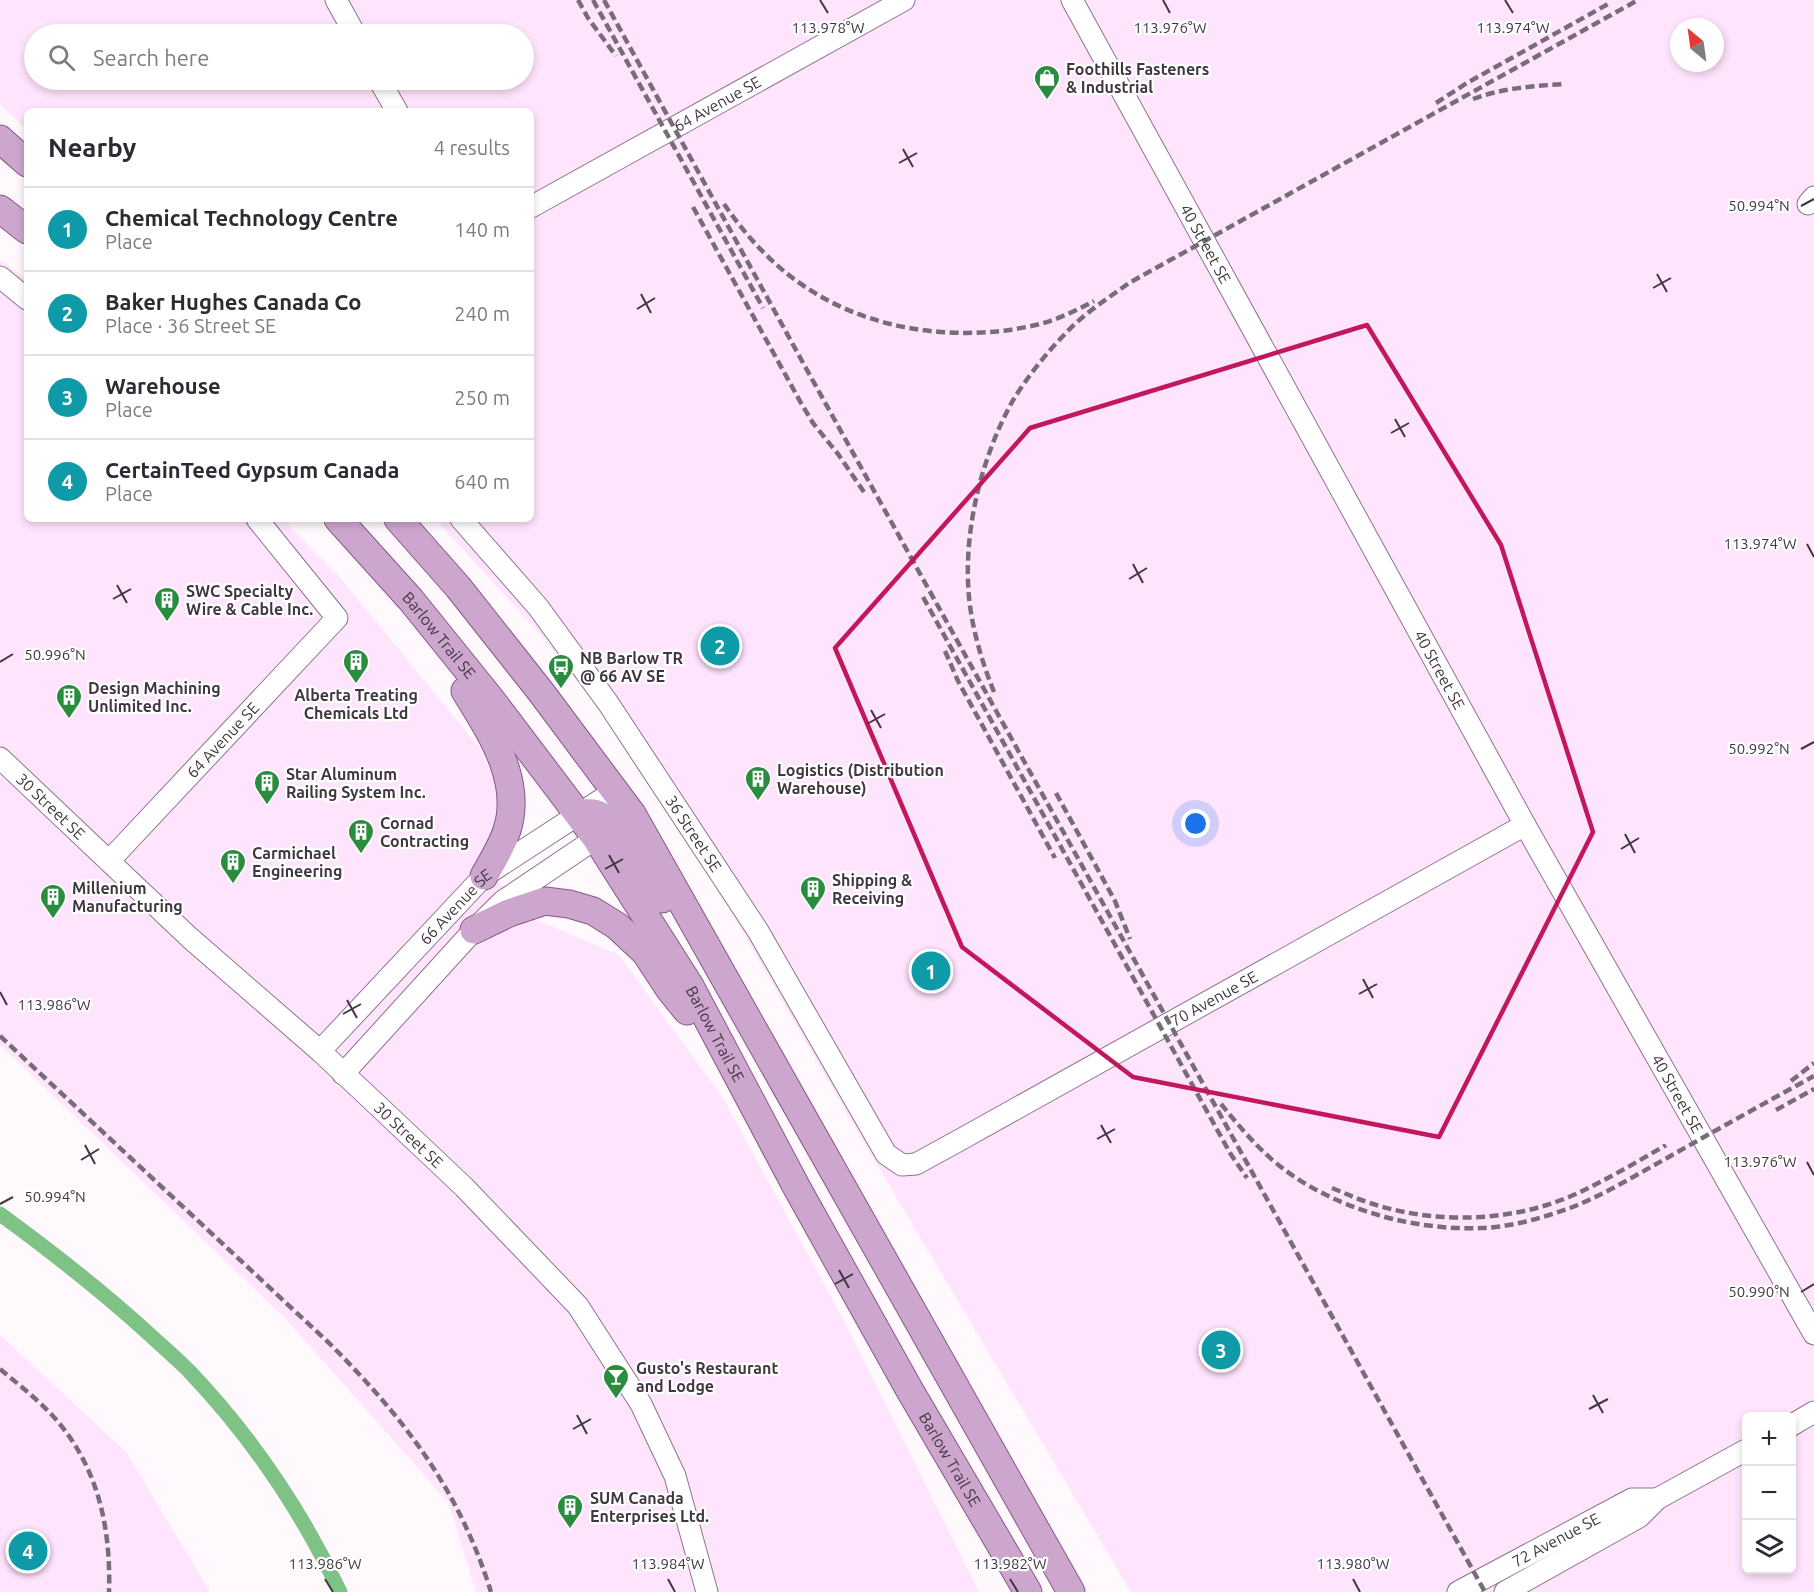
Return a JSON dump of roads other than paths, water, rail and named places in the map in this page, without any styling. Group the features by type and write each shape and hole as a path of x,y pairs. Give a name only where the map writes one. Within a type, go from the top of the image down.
{"main road":[{"path":"0,139 13,167"},
{"path":"0,209 24,228"},
{"name":"Barlow Trail SE","path":"341,522 411,600 579,813 613,826 730,988 1071,1592"},
{"name":"Barlow Trail SE","path":"401,522 458,587 616,790 613,826 690,986 886,1349 970,1493 1017,1584 1033,1592"},
{"path":"411,600 448,665 489,729 505,766 511,792 507,830 484,876"},
{"path":"474,930 509,913 545,901 569,904 593,911 617,926 645,952 670,990 729,1060"},
{"path":"1058,1569 1079,1592"}],"street":[{"path":"336,0 349,24"},
{"name":"64 Avenue SE","path":"534,205 904,0"},
{"name":"40 Street SE","path":"1072,0 1525,825 1814,1334"},
{"path":"385,90 395,108"},
{"path":"0,277 24,297"},
{"name":"64 Avenue SE","path":"109,861 337,618 259,522"},
{"name":"36 Street SE","path":"463,522 538,607 608,703 758,931 886,1154 902,1165"},
{"name":"30 Street SE","path":"0,758 190,938 320,1051 464,1187 578,1306 641,1404 675,1476 707,1592"},
{"name":"66 Avenue SE","path":"320,1051 484,876 616,790"},
{"name":"70 Avenue SE","path":"902,1165 916,1164 1525,825"},
{"name":"66 Avenue SE","path":"343,1074 503,901 613,826"},
{"path":"1796,1422 1814,1412"},
{"name":"72 Avenue SE","path":"1505,1592 1640,1516 1657,1499 1742,1452"},
{"name":"72 Avenue SE","path":"1458,1592 1632,1499 1657,1499"}],"waterway":[{"path":"0,1214 113,1302 189,1371 254,1448 292,1504 340,1592"}],"railway":[{"path":"578,0 588,18 616,56"},
{"path":"593,0 763,308"},
{"path":"604,0 1485,1592"},
{"path":"994,692 976,638 969,595 968,558 973,512 985,466 1002,422 1023,385 1058,341 1087,313 1129,283 1638,0"},
{"path":"1436,103 1467,83 1608,4"},
{"path":"1473,99 1507,90 1565,84"},
{"path":"724,204 761,250 795,280 833,303 889,324 950,333 1011,330 1054,320 1094,301"},
{"path":"693,207 813,423 866,495"},
{"path":"923,597 1230,1153 1247,1178"},
{"path":"945,651 958,681 1055,858"},
{"path":"1056,793 1115,901 1130,939"},
{"path":"0,1036 329,1343 381,1399 426,1457 445,1488 463,1520 491,1592"},
{"path":"1791,1081 1814,1063"},
{"path":"1221,1104 1249,1137 1273,1160 1302,1182 1325,1195 1350,1206 1402,1221 1429,1226 1482,1228 1526,1221 1583,1203 1814,1076"},
{"path":"1776,1110 1814,1089"},
{"path":"1332,1188 1367,1202 1419,1215 1446,1217 1500,1215 1553,1203 1578,1193 1666,1145"},
{"path":"0,1369 52,1415 68,1434 81,1455 91,1476 104,1521 109,1592"}],"place":[{"name":"Foothills Fasteners & Industrial","path":"1047,101"},
{"name":"SWC Specialty Wire & Cable Inc.","path":"167,623"},
{"name":"Baker Hughes Canada Co","path":"720,646"},
{"name":"Alberta Treating Chemicals Ltd","path":"356,685"},
{"name":"NB Barlow TR @ 66 AV SE","path":"561,690"},
{"name":"Design Machining Unlimited Inc.","path":"69,720"},
{"name":"Logistics (Distribution Warehouse)","path":"758,802"},
{"name":"Star Aluminum Railing System Inc.","path":"267,806"},
{"name":"Cornad Contracting","path":"361,855"},
{"name":"Carmichael Engineering","path":"233,885"},
{"name":"Shipping & Receiving","path":"813,912"},
{"name":"Millenium Manufacturing","path":"53,920"},
{"name":"Chemical Technology Centre","path":"931,971"},
{"name":"Warehouse","path":"1221,1350"},
{"name":"Gusto's Restaurant and Lodge","path":"616,1400"},
{"name":"SUM Canada Enterprises Ltd.","path":"570,1530"},
{"name":"CertainTeed Gypsum Canada","path":"28,1551"}]}
